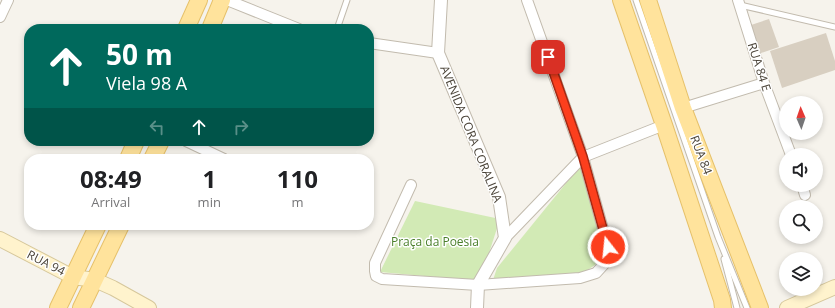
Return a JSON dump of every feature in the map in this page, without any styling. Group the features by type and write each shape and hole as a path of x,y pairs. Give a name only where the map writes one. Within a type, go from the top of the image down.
{"main road":[{"path":"188,24 199,0"},
{"path":"212,24 222,0"},
{"name":"RUA 84","path":"621,0 722,300 723,308"},
{"name":"RUA 84","path":"648,0 683,108 760,308"},
{"path":"58,308 96,230"},
{"path":"81,308 119,230"},
{"name":"RUA 94","path":"0,239 73,277 95,280 149,308"},
{"path":"787,308 835,287"}],"street":[{"path":"0,17 8,0"},
{"path":"227,0 287,24"},
{"name":"AVENIDA CORA CORALINA","path":"440,0 438,53 499,196 505,238"},
{"path":"411,184 375,263 376,276 382,279 478,285 580,278 596,273 607,261 608,247 583,157 527,0"},
{"name":"RUA 84 E","path":"738,2 764,83 788,148"},
{"path":"374,44 438,53"},
{"path":"683,108 764,83"},
{"path":"477,308 478,285 505,238 583,157 664,125"},
{"path":"197,146 213,154"}],"lane":[{"path":"339,24 348,0"},
{"path":"636,0 718,237 747,308"},
{"path":"738,2 835,27"},
{"path":"718,237 737,308"}],"green space":[{"path":"580,166 601,241 600,254 595,265 586,271 573,275 493,280 497,268"},
{"name":"Praça da Poesia","path":"415,201 500,219 480,281 380,272"}],"building":[{"path":"769,19 779,47 761,53 751,25"},
{"path":"826,33 835,61 835,70 782,88 770,51"}],"route":[{"path":"548,57 583,157 608,247"}]}
